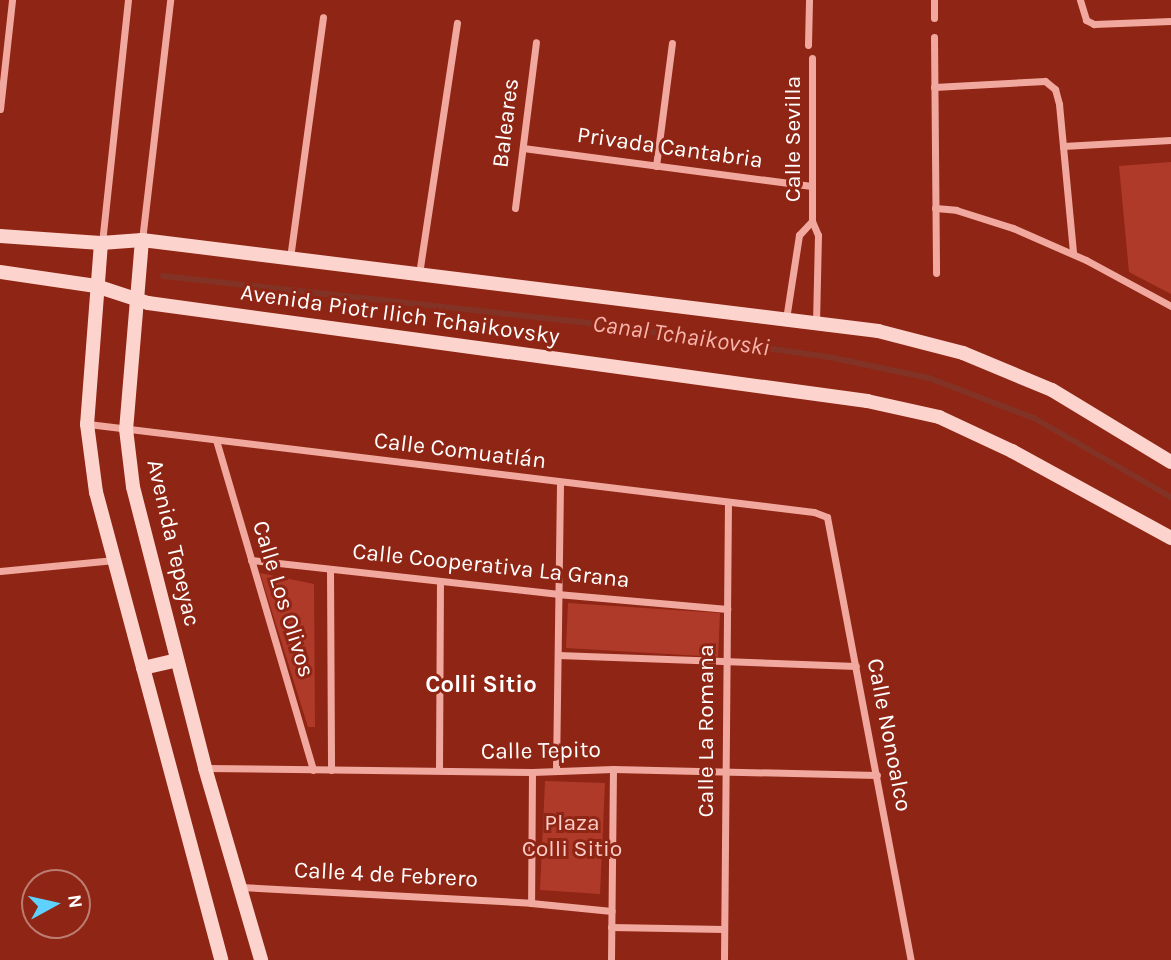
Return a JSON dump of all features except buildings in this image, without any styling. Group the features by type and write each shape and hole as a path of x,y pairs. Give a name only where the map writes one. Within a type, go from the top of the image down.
{"street":[{"path":"0,109 12,0"},
{"path":"128,0 96,286 87,424 96,492 221,960"},
{"name":"Avenida Tepeyac","path":"170,0 135,301 126,429 133,487 205,768 261,960"},
{"name":"Calle Sevilla","path":"808,45 809,0"},
{"path":"934,0 934,18"},
{"path":"1080,0 1086,20 1094,24 1171,21"},
{"path":"290,258 323,17"},
{"path":"419,275 457,23"},
{"path":"934,37 936,273"},
{"name":"Baleares","path":"515,208 536,42"},
{"path":"656,166 672,43"},
{"name":"Calle Sevilla","path":"812,58 812,221 818,236 817,323"},
{"path":"934,87 1045,81 1055,89 1073,253"},
{"path":"1063,146 1171,140"},
{"name":"Privada Cantabria","path":"523,148 812,186"},
{"path":"935,208 972,215 1073,253 1171,306"},
{"name":"Calle Sevilla","path":"786,319 799,235 812,221"},
{"name":"Avenida Piotr Ilich Tchaikovsky","path":"0,236 102,243 142,240 878,331 963,354 1052,390 1171,462"},
{"name":"Avenida Piotr Ilich Tchaikovsky","path":"0,272 96,286 135,301 867,401 939,417 1012,451 1171,538"},
{"name":"Calle Comuatlán","path":"87,424 814,512 827,517"},
{"name":"Calle Los Olivos","path":"216,440 313,769"},
{"path":"556,771 560,482"},
{"name":"Calle La Romana","path":"724,960 728,502"},
{"name":"Calle Nonoalco","path":"827,517 911,960"},
{"name":"Calle Cooperativa La Grana","path":"251,559 440,582 727,609"},
{"path":"0,571 114,560"},
{"path":"330,569 331,770"},
{"path":"439,771 440,582"},
{"path":"558,655 856,666"},
{"path":"143,668 177,660"},
{"name":"Calle Tepito","path":"205,768 532,772 613,769 877,775"},
{"path":"611,960 613,769"},
{"path":"531,903 532,772"},
{"name":"Calle 4 de Febrero","path":"240,887 547,904 612,912"},
{"path":"611,927 724,929"}],"green space":[{"path":"1171,162 1171,294 1129,272 1119,166"},
{"path":"260,573 314,584 315,727 308,727"},
{"path":"568,603 720,613 718,657 566,648"},
{"name":"Plaza Colli Sitio","path":"545,781 605,783 600,894 540,890"}],"waterway":[{"name":"Canal Tchaikovski","path":"163,276 587,323 829,357 929,378 1034,418 1171,497"}],"district":[{"name":"Colli Sitio","path":"481,685"}]}
